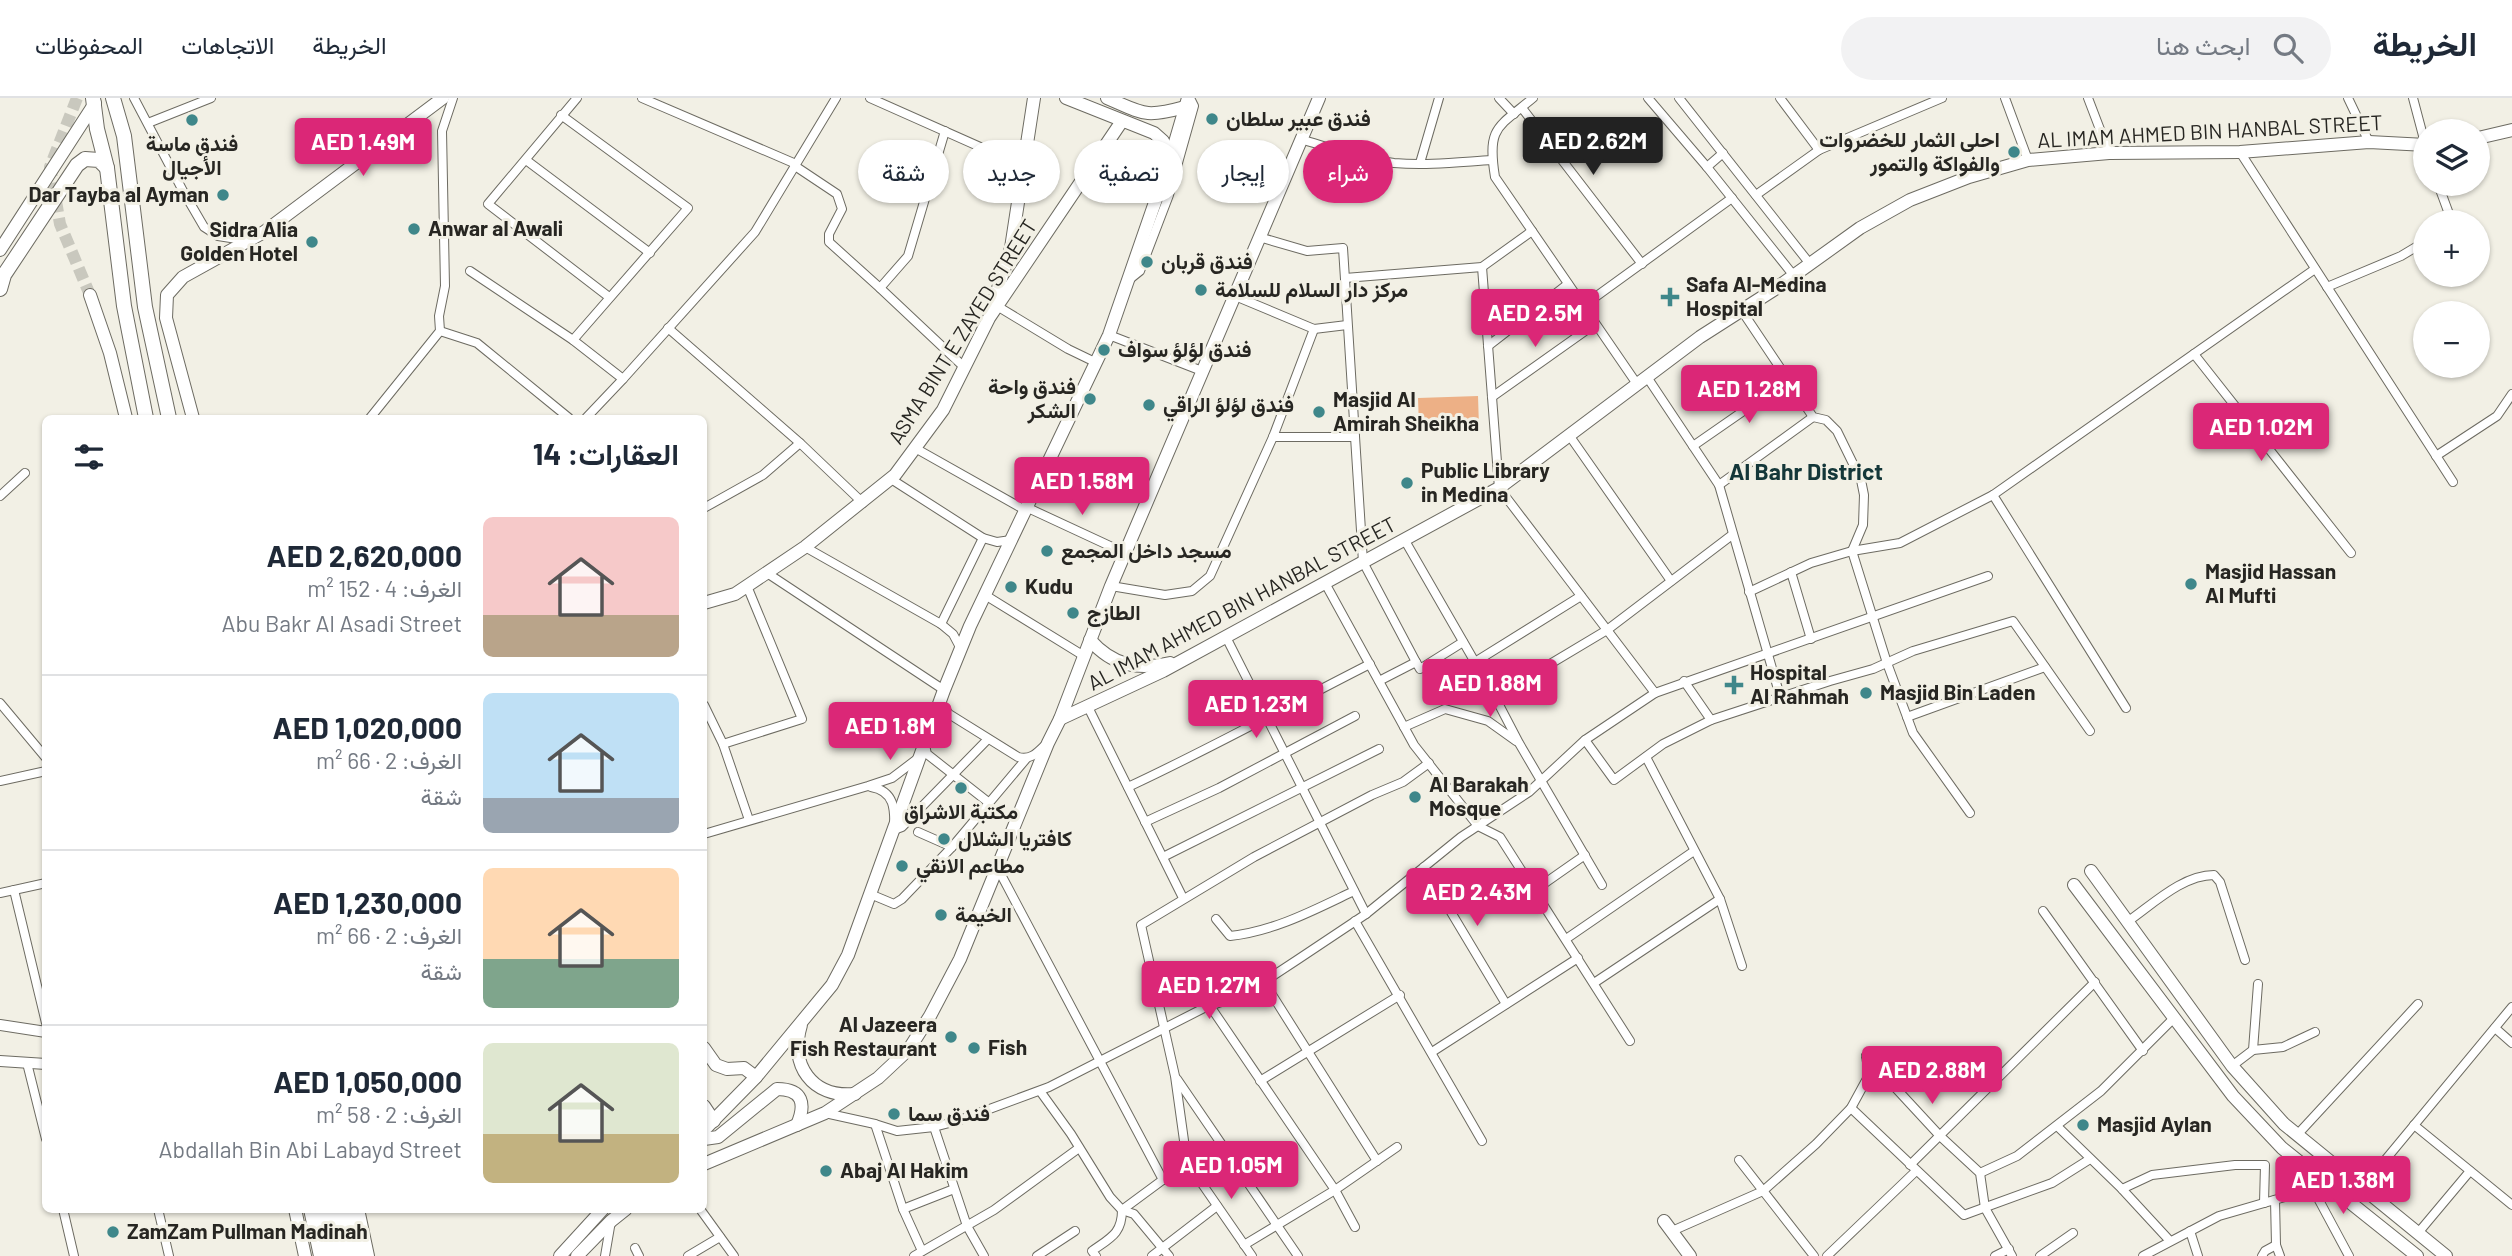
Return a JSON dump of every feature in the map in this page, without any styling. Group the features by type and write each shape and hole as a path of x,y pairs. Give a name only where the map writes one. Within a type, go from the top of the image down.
{"highway":[{"path":"113,98 124,136 145,307 168,415"},
{"path":"94,101 97,129 107,168 124,306 145,415"},
{"path":"0,289 4,275 76,165 85,159 99,160 107,168"},
{"path":"312,1213 321,1256"},
{"path":"324,1213 332,1256"},
{"path":"335,1213 344,1256"},
{"path":"347,1213 356,1256"}],"main road":[{"path":"192,415 166,318 167,295 183,277 264,232 443,98"},
{"path":"1027,140 1034,98"},
{"path":"1066,98 1154,134 1162,140"},
{"path":"1107,98 1146,115 1159,114 1190,103"},
{"path":"707,1163 825,1114 894,1065 909,1049 930,1016 960,959 1060,719 1111,586 1319,98"},
{"path":"0,250 94,101"},
{"path":"1177,140 1190,103"},
{"name":"ASMA BINT E ZAYED STREET","path":"707,602 735,594 767,573 805,547 891,479 943,410 989,318 1122,121"},
{"path":"2490,135 2512,130"},
{"name":"AL IMAM AHMED BIN HANBAL STREET","path":"1060,719 1184,660 1499,488 1642,381 1860,228 1910,200 1969,177 2028,160 2109,153 2240,152 2369,142 2413,145"},
{"path":"989,318 1011,248 1018,203"},
{"path":"709,1125 756,1077 832,985 848,955 961,649 1110,335 1155,203"},
{"path":"90,295 110,353 126,415"},
{"path":"1090,640 1110,658 1145,668 1184,660"},
{"path":"2091,871 2232,1066 2284,1124 2446,1256"},
{"path":"2074,885 2233,1096 2319,1187 2417,1256"},
{"path":"802,1021 797,1046 806,1074 825,1091 839,1096 855,1094"},
{"path":"707,1052 716,1065 727,1069 744,1068 756,1077"},
{"path":"707,1139 718,1137 777,1089 793,1092 802,1101 803,1108 797,1125"},
{"path":"296,1213 305,1256"},
{"path":"359,1213 368,1256"},
{"path":"560,1256 599,1213"},
{"path":"577,1256 621,1213"},
{"path":"1668,1226 1690,1256"}],"street":[{"path":"134,98 204,227 218,236 237,239 264,232"},
{"path":"148,122 211,98"},
{"path":"372,415 440,331 439,316 446,286 442,131 453,98"},
{"path":"577,98 488,204 610,297"},
{"path":"642,98 795,165 837,194 842,209 829,234 829,242 964,367"},
{"path":"589,415 755,232 836,98"},
{"path":"870,98 965,140"},
{"path":"1420,163 1439,98"},
{"path":"1499,98 1514,114"},
{"path":"1533,98 1495,131 1490,150 1495,177 1595,324 1693,446 1719,485 1780,696"},
{"path":"1648,98 1794,276"},
{"path":"1679,98 1810,264"},
{"path":"1780,98 1819,150"},
{"path":"1756,195 1819,150 1927,100 1941,98"},
{"path":"2005,98 2028,160"},
{"path":"2088,98 2109,153"},
{"path":"2348,98 2369,142"},
{"path":"2413,98 2418,119"},
{"path":"1128,281 1140,271 1169,195 1190,103"},
{"path":"1522,108 1642,264"},
{"path":"561,115 688,208 573,340"},
{"path":"880,288 908,256 945,131"},
{"path":"1300,139 1394,163 1492,160"},
{"path":"2240,152 2452,482"},
{"path":"1707,167 1723,153"},
{"path":"526,160 650,253"},
{"path":"1583,306 1732,198"},
{"path":"1345,278 1482,267 1532,231"},
{"path":"1259,237 1307,251 1343,248 1363,562 1420,669 1463,642"},
{"path":"2327,287 2413,249"},
{"path":"1482,267 1499,488 1655,693"},
{"path":"1749,592 1791,572 1852,551 1900,543 1993,495 2315,269"},
{"path":"470,271 573,340 623,379"},
{"path":"1488,346 1568,284"},
{"path":"1235,296 1314,329 1348,325"},
{"path":"997,306 1068,349 1097,363"},
{"path":"1742,311 1813,417 1826,420 1837,431 1861,480 1864,495 1863,526 1852,551 1887,663 1913,733 1970,813"},
{"path":"1492,397 1595,324"},
{"path":"668,328 800,443 863,503"},
{"path":"1111,586 1165,595 1192,591 1210,576 1273,437 1314,329"},
{"path":"440,331 477,343 565,415"},
{"path":"1110,335 1202,371"},
{"path":"2194,354 2351,553"},
{"path":"1693,446 1788,380"},
{"path":"2436,456 2497,416 2512,394"},
{"path":"1719,485 1813,417"},
{"path":"1569,435 1671,581"},
{"path":"1273,437 1355,437"},
{"path":"707,506 763,475 800,443"},
{"path":"915,448 1026,508 1125,553"},
{"path":"0,496 25,473"},
{"path":"891,479 984,538 996,541 1011,540"},
{"path":"1993,495 2126,708"},
{"path":"1495,697 1607,629 1732,535"},
{"path":"941,624 984,538"},
{"path":"1404,539 1602,885"},
{"path":"805,547 941,624 953,634 961,649"},
{"path":"1791,572 1811,639"},
{"path":"767,573 942,696 949,714 1018,757 1026,759"},
{"path":"825,1114 897,1131 934,1127 957,1121 1040,1091 1210,1006 1247,993 1264,982 1366,914 1478,826 1529,792 1585,740 1655,693 1988,576"},
{"path":"1325,583 1414,745 1478,826 1500,836 1630,1041"},
{"path":"723,744 802,719 747,586"},
{"path":"985,595 1084,656"},
{"path":"1475,662 1581,596"},
{"path":"1585,740 1614,780 1663,744 1711,720 1887,663 1913,651 2013,621 2090,732"},
{"path":"1226,637 1366,914"},
{"path":"1380,681 1416,662"},
{"path":"1128,787 1202,753 1370,664"},
{"path":"1907,717 2045,667"},
{"path":"1684,681 1711,720"},
{"path":"0,703 42,753"},
{"path":"1088,707 1182,898"},
{"path":"1404,727 1445,709 1488,721 1519,743"},
{"path":"707,711 723,744 749,820"},
{"path":"1145,822 1219,788 1354,716"},
{"path":"894,830 909,822 988,739"},
{"path":"870,894 894,904 952,847 1026,759 1048,743"},
{"path":"1163,857 1379,748"},
{"path":"707,833 892,778 908,768 923,750 988,802"},
{"path":"1646,757 1720,899 1742,966"},
{"path":"1252,1256 1187,1162 1175,1076 1141,925 1254,857 1372,795 1403,782 1429,764"},
{"path":"0,782 42,772"},
{"path":"868,786 879,788 889,795 895,807 894,830"},
{"path":"918,832 952,847"},
{"path":"1566,939 1694,851"},
{"path":"1535,890 1585,855"},
{"path":"998,867 1163,1180"},
{"path":"1424,867 1506,1004"},
{"path":"2127,922 2179,886 2206,875 2214,875 2220,882 2245,960"},
{"path":"0,893 42,884"},
{"path":"14,890 42,1006"},
{"path":"1216,919 1230,936 1252,933 1287,923 1354,891"},
{"path":"1594,983 1720,899"},
{"path":"2043,911 2143,1051"},
{"path":"1355,921 1482,1142"},
{"path":"1432,1052 1578,958"},
{"path":"1264,982 1377,1161"},
{"path":"1827,1256 1913,1168 1940,1136 2095,982"},
{"path":"2253,1050 2258,984"},
{"path":"1260,1081 1399,995"},
{"path":"2297,1135 2418,1004"},
{"path":"1210,1006 1335,1190 1355,1227"},
{"path":"2362,1188 2512,1007"},
{"path":"1980,1173 2017,1156 2101,1091 2174,1018"},
{"path":"0,1025 42,1031"},
{"path":"2494,1028 2512,1043"},
{"path":"2232,1066 2253,1050 2283,1047 2315,1032"},
{"path":"1668,1226 1763,1191 1816,1144 1851,1108 1869,1075 1866,1056 1940,1136 1980,1173 1985,1208 2011,1252 1995,1256"},
{"path":"0,1061 42,1064"},
{"path":"27,1063 42,1123"},
{"path":"1175,1076 1298,1256"},
{"path":"1040,1091 1110,1197 1122,1210 1134,1214 1169,1256"},
{"path":"1851,1108 1964,1215 2052,1183 2090,1159"},
{"path":"875,1124 918,1254 995,1210 1080,1148"},
{"path":"2414,1125 2512,1205"},
{"path":"2057,1126 2122,1189 2170,1241"},
{"path":"934,1127 967,1226 984,1256"},
{"path":"1244,1245 1335,1190 1397,1147"},
{"path":"1739,1160 1814,1256"},
{"path":"1122,1210 1187,1162"},
{"path":"2122,1189 2152,1175 2235,1165 2265,1165 2264,1203"},
{"path":"2418,1233 2470,1171"},
{"path":"2143,1256 2219,1216 2319,1187 2348,1256"},
{"path":"903,1209 954,1189"},
{"path":"2275,1200 2276,1245 2280,1256"},
{"path":"1152,1256 1217,1206"},
{"path":"1096,1256 1092,1251 1115,1234 1122,1225 1122,1210"},
{"path":"63,1213 74,1256"},
{"path":"159,1213 169,1256"},
{"path":"703,1213 734,1256"},
{"path":"605,1256 611,1221"},
{"path":"1037,1256 1075,1231"},
{"path":"2190,1231 2198,1256"},
{"path":"2040,1256 2073,1233"},
{"path":"688,1256 720,1237"},
{"path":"2262,1256 2276,1245"}],"shaded area":[{"path":"1478,396 1479,427 1419,427 1418,398"}],"tunnel":[{"path":"77,98 50,167 60,224 90,295"}],"place":[{"name":"فندق عبير سلطان","path":"1212,119"},
{"name":"فندق ماسة الأجيال","path":"192,120"},
{"name":"احلى الثمار للخضروات والفواكة والتمور","path":"2014,152"},
{"name":"Dar Tayba al Ayman","path":"223,195"},
{"name":"Anwar al Awali","path":"414,229"},
{"name":"Sidra Alia Golden Hotel","path":"312,242"},
{"name":"فندق قربان","path":"1147,262"},
{"name":"مركز دار السلام للسلامة","path":"1201,290"},
{"name":"Safa Al-Medina Hospital","path":"1670,297"},
{"name":"فندق لؤلؤ سواف","path":"1104,350"},
{"name":"فندق واحة الشكر","path":"1090,399"},
{"name":"فندق لؤلؤ الراقي","path":"1149,405"},
{"name":"Masjid Al Amirah Sheikha","path":"1319,412"},
{"name":"Public Library in Medina","path":"1407,483"},
{"name":"مسجد داخل المجمع","path":"1047,551"},
{"name":"Masjid Hassan Al Mufti","path":"2191,584"},
{"name":"Kudu","path":"1011,587"},
{"name":"الطازج","path":"1073,613"},
{"name":"Hospital Al Rahmah","path":"1734,685"},
{"name":"Masjid Bin Laden","path":"1866,693"},
{"name":"مكتبة الاشراق","path":"961,788"},
{"name":"Al Barakah Mosque","path":"1415,797"},
{"name":"كافتريا الشلال","path":"944,839"},
{"name":"مطاعم الانقي","path":"902,866"},
{"name":"الخيمة","path":"941,915"},
{"name":"Al Jazeera Fish Restaurant","path":"951,1037"},
{"name":"Fish","path":"974,1048"},
{"name":"فندق سما","path":"894,1114"},
{"name":"Masjid Aylan","path":"2083,1125"},
{"name":"Abaj Al Hakim","path":"826,1171"},
{"name":"ZamZam Pullman Madinah","path":"113,1232"}],"district":[{"name":"Al Bahr District","path":"1806,472"}]}
